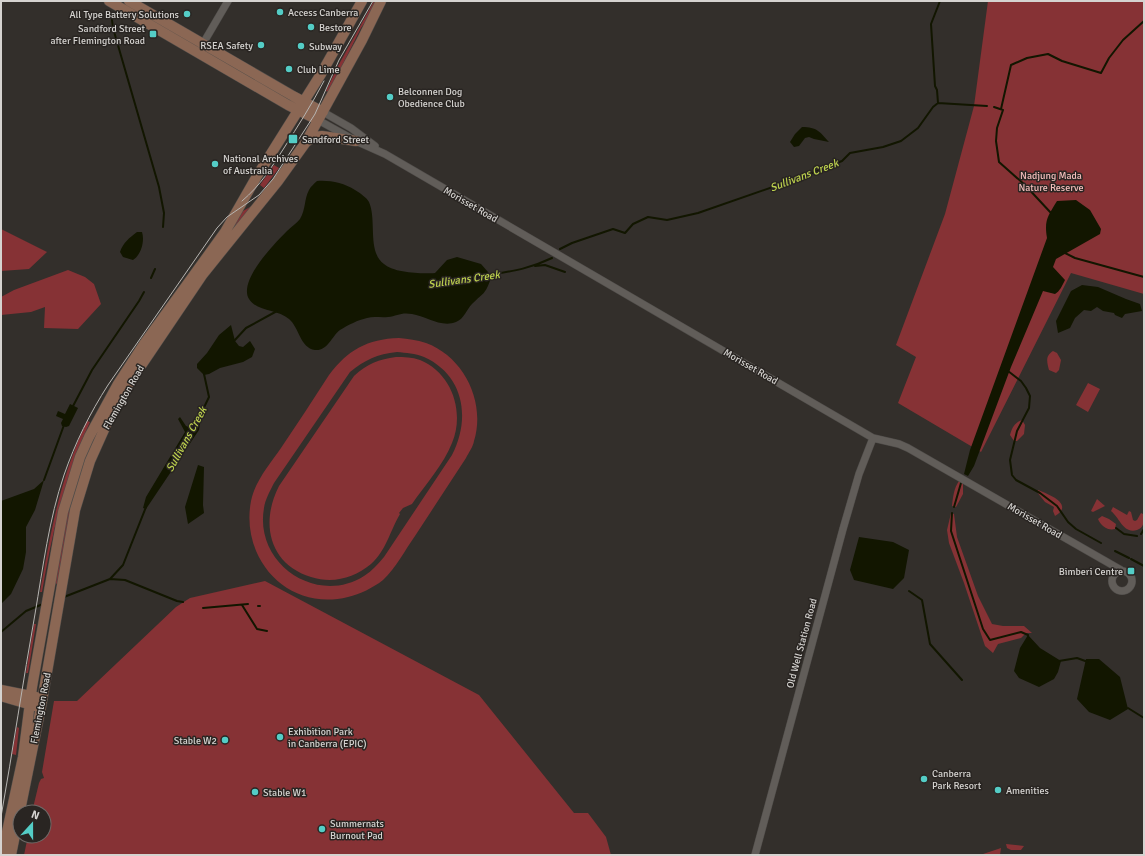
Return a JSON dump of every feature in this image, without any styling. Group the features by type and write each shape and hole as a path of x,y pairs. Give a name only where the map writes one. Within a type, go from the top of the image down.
{"main road":[{"path":"109,1 122,4 320,116"},
{"path":"129,1 200,49"},
{"name":"Flemington Road","path":"2,855 23,757 30,701 44,614 63,512 80,457 92,430 118,384 144,344 225,232 257,176 321,74 362,1"},
{"name":"Flemington Road","path":"11,855 41,703 75,510 90,461 112,412 141,364 203,274 278,181 306,142 362,40 381,1"},
{"path":"306,142 315,137 322,136 356,141"},
{"path":"1,690 30,701"},
{"path":"1,696 41,703"}],"street":[{"path":"200,49 228,1"},
{"name":"Morisset Road","path":"320,116 356,141 385,154 873,438 899,444 908,448 1121,570"},
{"name":"Morisset Road","path":"320,116 351,128 385,154"},
{"name":"Old Well Station Road","path":"755,855 843,529 859,474 873,438"}],"green space":[{"path":"374,1 377,1 361,28 333,84 328,92 326,91 338,66"},
{"name":"Nadjung Mada Nature Reserve","path":"988,1 1144,1 1144,294 1071,273 981,452 898,403 916,357 896,345 945,214 974,106"},
{"path":"274,165 279,168 264,188 260,185"},
{"path":"257,203 202,270 132,371 106,416 87,459 78,487 67,530 58,584 53,583 71,495 83,461 102,417 129,373 227,234 241,211"},
{"path":"1,229 47,252 29,269 1,271"},
{"path":"68,270 85,277 94,284 101,304 78,329 44,328 45,307 31,312 1,315 1,297 14,290"},
{"path":"399,338 426,343 451,359 461,370 469,383 477,411 477,426 472,447 400,559 383,580 375,586 348,597 326,600 306,596 288,589 273,576 261,561 253,543 250,522 251,501 253,494 263,473 336,366 359,348 377,341","holes":["397,352 424,357 437,365 448,375 455,386 460,399 462,412 458,441 452,455 384,557 372,570 364,576 346,584 327,586 309,582 293,574 279,562 269,546 263,528 264,508 267,499 274,483 350,372 372,358 383,354"]},
{"path":"1053,351 1057,353 1061,360 1059,370 1056,373 1049,370 1047,362 1050,353"},
{"path":"396,357 420,360 431,366 448,384 453,395 457,419 456,431 449,451 412,504 403,508 399,513 400,514 384,547 371,564 358,573 335,580 311,577 297,571 277,552 272,540 270,528 270,514 273,500 279,486 354,376 364,368 374,363 384,359"},
{"path":"1088,383 1100,389 1088,412 1076,405"},
{"path":"1022,420 1025,425 1024,434 1017,441 1014,441 1010,435 1015,424"},
{"path":"87,421 90,422 73,463 60,505 42,592 40,592 48,547 63,484"},
{"path":"959,481 963,483 963,494 956,507 952,506 952,503"},
{"path":"1038,490 1058,500 1062,507 1060,512 1055,516 1053,511 1054,507 1045,502 1037,492"},
{"path":"1097,499 1105,506 1093,512 1091,511"},
{"path":"1113,507 1127,515 1129,511 1131,512 1133,520 1135,521 1141,513 1143,514 1144,512 1144,523 1140,529 1132,531 1128,530 1111,511"},
{"path":"951,513 954,514 957,537 978,596 992,624 1003,626 1024,626 1032,633 1026,633 1021,638 998,644 993,653 985,646 949,543 947,530"},
{"path":"1102,516 1116,524 1115,529 1107,529 1099,522 1098,519"},
{"name":"Exhibition Park in Canberra (EPIC)","path":"265,581 479,695 574,813 588,813 606,837 611,855 24,855 26,844 52,844 52,804 34,804 39,783 41,779 44,778 42,772 54,701 77,701 176,607 190,598"},
{"path":"34,624 36,624 28,673 26,673"},
{"path":"17,727 19,728 16,755 12,754"},
{"path":"1006,844 1024,846 1021,850 1011,850 1007,848"},
{"path":"1001,848 1000,855 983,855 983,854"}],"water":[{"path":"802,127 815,129 829,142 809,137 805,138 799,146 794,147 790,142"},
{"path":"317,181 342,184 351,188 368,200 371,209 376,252 379,259 384,264 401,271 435,273 447,260 457,257 481,264 488,272 491,278 486,291 472,304 461,319 456,322 445,324 439,323 417,315 408,314 388,317 370,317 357,321 340,330 323,348 315,350 310,348 303,341 289,319 279,313 257,306 249,299 247,291 248,283 253,273 266,253 300,219 307,193"},
{"path":"1076,200 1090,210 1101,229 1100,234 1056,259 1053,267 1065,280 1060,290 1055,294 1043,291 1011,367 974,466 968,476 964,474 970,450 1047,238 1046,222 1057,201"},
{"path":"137,232 142,232 143,236 143,243 138,255 133,260 123,257 120,252 123,246"},
{"path":"1082,285 1098,287 1140,304 1142,311 1125,314 1122,318 1114,313 1103,311 1097,307 1091,311 1084,310 1075,318 1070,328 1058,333 1056,321 1071,291"},
{"path":"231,325 235,341 239,346 243,347 250,341 255,349 252,357 243,362 220,368 204,375 197,368 197,364 207,353 219,335"},
{"path":"70,404 78,408 69,426 62,426 61,423 63,419 56,416 58,411 65,414"},
{"path":"180,417 186,426 191,428 201,417 199,430 146,509 143,508 146,497 185,432 178,419"},
{"path":"198,465 204,467 204,513 188,524 185,507"},
{"path":"44,480 35,510 26,527 26,552 23,569 11,594 1,604 1,501 34,489"},
{"path":"859,537 893,542 909,550 904,578 893,589 854,580 850,570"},
{"path":"1028,635 1040,648 1061,661 1054,679 1039,687 1019,678 1014,671 1020,648"},
{"path":"1086,659 1099,659 1120,677 1128,709 1110,720 1089,712 1077,699"}],"waterway":[{"name":"Sullivans Creek","path":"560,249 572,243 613,229 625,233 633,224 648,217 667,220 698,213 807,175 842,161 850,153 883,147 901,141 918,128 933,107 938,103 937,90 935,86 931,24 940,1"},
{"path":"112,20 113,28 159,187 164,213 163,227"},
{"path":"1001,109 1011,65 1027,58 1048,54 1062,61 1101,73 1109,58 1123,40 1144,21"},
{"path":"938,103 987,106"},
{"path":"994,107 1003,110 997,128 996,141 999,162 1025,185 1051,213"},
{"path":"1063,252 1075,258 1144,277"},
{"name":"Sullivans Creek","path":"488,275 513,271 544,262 552,258"},
{"path":"535,266 545,265 565,272"},
{"path":"151,278 155,269"},
{"path":"72,408 92,370 144,292"},
{"name":"Sullivans Creek","path":"234,341 246,328 277,311"},
{"path":"1008,371 1021,381 1030,396 1029,408 1017,431 1010,460 1012,475 1016,480 1040,493 1057,506 1068,522 1076,529 1101,543"},
{"name":"Sullivans Creek","path":"197,422 209,397 204,374"},
{"path":"44,480 64,425"},
{"path":"954,507 961,483"},
{"name":"Sullivans Creek","path":"64,597 110,579 123,565 146,507"},
{"path":"952,513 951,531 983,629 990,640 1021,632 1028,635 1028,637"},
{"path":"1116,528 1124,534 1137,536"},
{"path":"1141,534 1144,529"},
{"path":"1115,551 1129,558"},
{"path":"1131,559 1144,566"},
{"path":"110,579 125,580 183,602"},
{"path":"909,591 922,600 930,644 962,680"},
{"name":"Sullivans Creek","path":"1,632 26,611 43,604"},
{"path":"203,608 248,604"},
{"path":"242,605 257,629 267,631"},
{"path":"1059,661 1077,658 1088,662"},
{"path":"1128,708 1144,718"}],"tram line":[{"path":"1,817 50,526 64,475 78,440 89,417 108,385 217,228 227,217 259,195 273,179 315,114 339,60 373,1"},
{"path":"242,201 255,189 270,169 305,115 324,81"}],"place":[{"name":"Access Canberra","path":"280,12"},
{"name":"All Type Battery Solutions","path":"187,14"},
{"name":"Bestore","path":"311,27"},
{"name":"Sandford Street after Flemington Road","path":"153,34"},
{"name":"RSEA Safety","path":"261,45"},
{"name":"Subway","path":"301,46"},
{"name":"Club Lime","path":"289,69"},
{"name":"Belconnen Dog Obedience Club","path":"390,97"},
{"name":"Sandford Street","path":"293,139"},
{"name":"National Archives of Australia","path":"215,164"},
{"name":"Bimberi Centre","path":"1131,571"},
{"name":"Exhibition Park in Canberra (EPIC)","path":"280,737"},
{"name":"Stable W2","path":"225,740"},
{"name":"Canberra Park Resort","path":"924,779"},
{"name":"Amenities","path":"998,790"},
{"name":"Stable W1","path":"255,792"},
{"name":"Summernats Burnout Pad","path":"322,829"}]}
